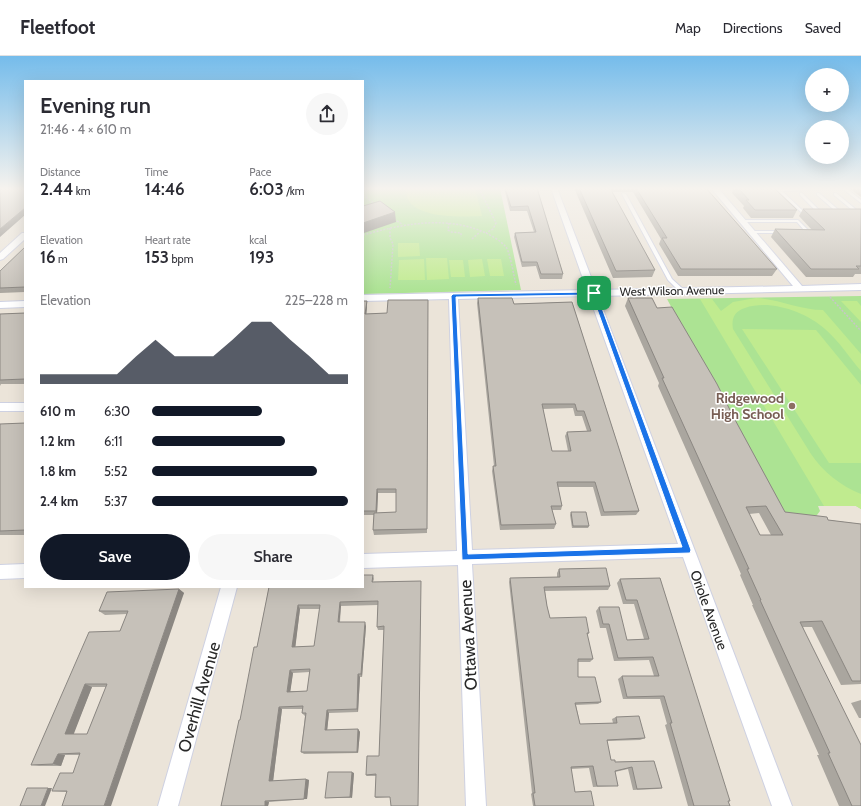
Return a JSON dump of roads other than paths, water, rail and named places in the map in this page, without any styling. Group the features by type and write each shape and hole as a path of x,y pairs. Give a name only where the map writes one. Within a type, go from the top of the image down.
{"street":[{"name":"Oriole Avenue","path":"567,223 782,806"},
{"path":"744,223 800,289"},
{"path":"0,257 24,236"},
{"name":"West Wilson Avenue","path":"364,298 861,287"},
{"name":"Ottawa Avenue","path":"453,296 476,806"},
{"path":"0,305 24,304"},
{"path":"0,407 24,407"},
{"path":"364,561 688,550"},
{"path":"0,572 24,571"},
{"name":"Overhill Avenue","path":"168,806 229,588"}],"lane":[{"path":"640,223 670,280 682,291"},
{"path":"799,231 807,231 800,223"},
{"path":"752,232 784,232"}],"place":[{"name":"Ridgewood High School","path":"792,406"}]}
